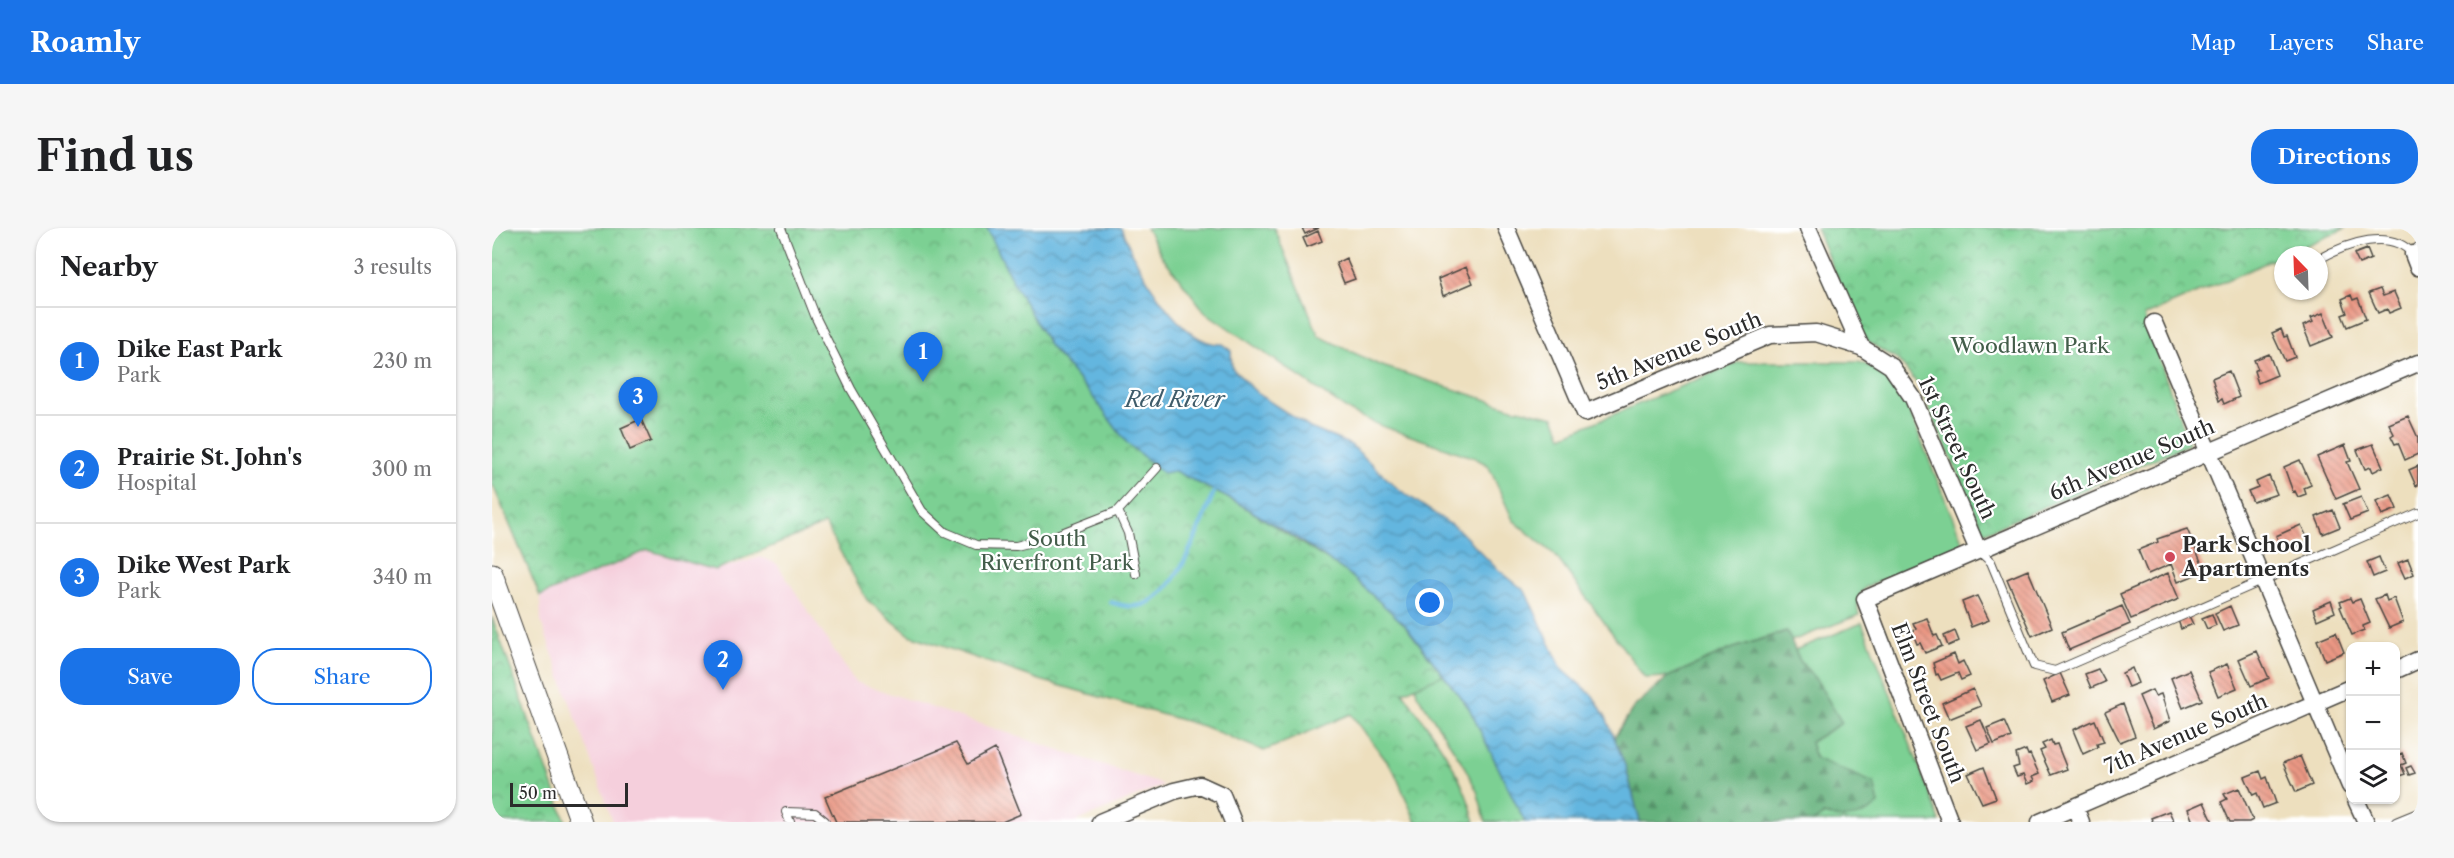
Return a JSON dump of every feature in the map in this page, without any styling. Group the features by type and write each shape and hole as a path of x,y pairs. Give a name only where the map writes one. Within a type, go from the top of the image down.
{"street":[{"name":"5th Avenue South","path":"1506,228 1585,413 1770,335 1815,333 1861,347"},
{"path":"1808,228 1861,347"},
{"path":"2154,323 2346,776"},
{"name":"1st Street South","path":"1861,347 1892,366 1913,398 1978,550"},
{"name":"6th Avenue South","path":"1865,599 2418,363"},
{"path":"492,574 581,822"},
{"name":"Elm Street South","path":"1865,599 1950,822"},
{"path":"2400,668 2418,660"},
{"name":"7th Avenue South","path":"2040,822 2078,814 2346,690"},
{"path":"1100,822 1174,791 1200,785 1222,795 1233,822"},
{"path":"2358,804 2366,822"}],"lane":[{"path":"781,228 816,318 851,389 922,511 945,532 976,545 1016,546 1049,538 1118,511 1157,468"},
{"path":"2328,255 2358,241 2381,235 2396,237 2406,244 2416,256"},
{"path":"1118,511 1128,533 1136,574"},
{"path":"1978,550 1991,562 2034,666 2055,671 2418,513"},
{"path":"790,822 786,812 815,813 825,821"},
{"path":"2396,822 2418,813"}],"shaded area":[{"path":"648,550 715,570 761,557 777,564 855,682 1164,785 1075,822 613,822 541,622 540,596"}],"green space":[{"name":"South Riverfront Park","path":"492,228 987,228 1014,284 1049,345 1090,393 1127,443 1163,473 1175,471 1238,503 1348,573 1404,624 1443,675 1403,692 1454,769 1475,822 1416,822 1394,771 1351,714 1264,751 1203,726 1040,680 910,635 867,600 825,524 715,570 648,550 540,596 492,483"},
{"path":"1146,228 1274,228 1319,336 1379,365 1509,407 1554,417 1562,436 1739,362 1859,362 1884,375 1903,396 1963,543 1960,547 1866,587 1858,600 1859,615 1791,641 1786,631 1731,649 1668,677 1645,678 1555,555 1513,520 1488,465 1475,458 1379,425 1351,412 1205,312 1162,256"},
{"name":"Woodlawn Park","path":"1816,228 2346,228 2305,246 2274,246 2274,259 2144,316 2189,444 1984,533 1919,386 1899,361 1870,343 1860,333"},
{"path":"492,617 566,822 492,822"},
{"path":"1862,623 1940,822 1813,822 1823,815 1844,819 1809,743 1841,723 1817,681 1800,661 1795,650"},
{"path":"1404,624 1469,708 1525,822 1486,822 1477,791 1463,764 1417,694"},
{"path":"1787,631 1800,661 1817,681 1842,723 1810,742 1815,758 1874,783 1879,804 1859,816 1839,818 1823,815 1813,822 1640,822 1626,768 1614,738 1633,708 1668,677 1731,649"}],"water":[{"name":"Red River","path":"987,228 1121,228 1148,281 1175,318 1190,332 1206,341 1222,344 1231,351 1232,368 1258,394 1310,428 1351,445 1397,488 1460,531 1496,568 1525,591 1562,669 1593,696 1606,717 1626,768 1640,822 1525,822 1469,708 1404,624 1348,573 1296,538 1238,503 1175,471 1163,473 1127,443 1090,393 1049,345 1014,284"}],"building":[{"path":"1302,228 1319,228 1305,234"},
{"path":"1318,231 1322,241 1307,247 1303,238"},
{"path":"2367,249 2371,259 2359,264 2354,254"},
{"path":"1346,258 1355,279 1344,283 1336,263"},
{"path":"1466,267 1473,283 1443,296 1438,279"},
{"path":"2380,289 2383,296 2394,292 2401,308 2389,313 2387,309 2378,313 2369,293"},
{"path":"2351,295 2353,300 2358,298 2366,319 2347,327 2342,315 2347,313 2342,299"},
{"path":"2323,313 2333,337 2311,346 2303,326 2313,322 2311,318"},
{"path":"2281,329 2284,337 2287,336 2295,357 2285,361 2272,333"},
{"path":"2269,354 2277,375 2258,383 2254,371 2258,369 2254,360"},
{"path":"2229,371 2239,397 2224,404 2222,399 2219,401 2212,378"},
{"path":"2408,416 2418,438 2418,454 2405,460 2398,443 2395,444 2391,436 2394,434 2389,424"},
{"path":"641,419 651,441 630,450 621,428"},
{"path":"2373,444 2383,467 2373,472 2371,467 2365,469 2357,450"},
{"path":"2345,445 2351,461 2347,462 2359,489 2336,499 2317,457"},
{"path":"2300,460 2311,485 2304,488 2306,494 2298,497 2295,491 2293,492 2284,467"},
{"path":"2418,466 2418,485 2416,486 2409,470"},
{"path":"2269,476 2277,494 2253,502 2248,491 2258,487 2256,482"},
{"path":"2391,495 2397,509 2382,515 2376,501"},
{"path":"2361,497 2368,513 2350,520 2343,504"},
{"path":"2333,510 2340,527 2323,534 2316,517"},
{"path":"2301,525 2309,541 2283,552 2276,536"},
{"name":"Park School Apartments","path":"2187,529 2205,571 2178,582 2171,564 2148,574 2138,550 2158,542 2157,539"},
{"path":"2379,557 2385,572 2373,577 2367,562"},
{"path":"2408,559 2414,574 2405,578 2398,563"},
{"path":"2028,570 2052,627 2032,636 2007,579"},
{"path":"2168,573 2179,599 2131,619 2120,594"},
{"path":"2385,595 2387,601 2394,598 2403,622 2389,628 2375,599"},
{"path":"1977,596 1989,620 1971,627 1962,602"},
{"path":"2350,598 2352,602 2360,599 2370,623 2363,626 2364,630 2352,635 2340,607 2342,606 2340,602"},
{"path":"2331,601 2335,612 2317,620 2313,609"},
{"path":"2122,606 2130,624 2069,650 2062,632"},
{"path":"2230,606 2238,625 2223,631 2215,613"},
{"path":"2212,614 2216,625 2207,629 2202,618"},
{"path":"2189,616 2193,624 2181,629 2178,620"},
{"path":"1927,618 1934,636 1937,635 1942,646 1925,653 1920,643 1917,644 1912,631 1916,629 1913,623"},
{"path":"1955,631 1959,641 1948,646 1944,636"},
{"path":"2336,632 2344,652 2325,660 2317,640"},
{"path":"2257,651 2269,678 2251,686 2239,659"},
{"path":"1954,654 1958,664 1963,661 1970,676 1961,680 1958,673 1941,680 1938,674 1936,675 1933,663"},
{"path":"2227,664 2237,688 2218,696 2208,672"},
{"path":"2132,668 2138,683 2128,687 2122,673"},
{"path":"2098,669 2105,682 2091,688 2085,674"},
{"path":"2189,670 2202,700 2183,708 2171,678"},
{"path":"2060,673 2070,695 2052,702 2043,681"},
{"path":"1973,689 1981,706 1949,719 1942,703"},
{"path":"2152,690 2155,696 2161,694 2170,721 2153,729 2139,696"},
{"path":"2123,704 2135,736 2120,742 2105,712"},
{"path":"1981,720 1991,744 1977,750 1966,726"},
{"path":"2095,720 2104,742 2083,754 2073,730"},
{"path":"2004,721 2011,737 1994,744 1987,728"},
{"path":"2051,740 2053,745 2057,744 2067,769 2051,775 2040,751 2045,749 2042,744"},
{"path":"956,743 968,764 995,749 1021,814 1002,822 836,822 825,797"},
{"path":"2026,750 2039,774 2032,777 2034,781 2027,784 2023,775 2017,777 2013,768 2019,766 2016,754"},
{"path":"2402,753 2406,763 2401,765 2405,774 2400,776 2400,754"},
{"path":"2300,756 2312,785 2296,792 2283,763"},
{"path":"2411,766 2415,773 2409,775 2406,768"},
{"path":"1984,767 1996,798 1982,803 1968,774"},
{"path":"2260,771 2263,779 2267,777 2276,803 2263,808 2257,793 2253,795 2245,777"},
{"path":"2239,788 2253,820 2249,822 2230,822 2221,802 2227,799 2224,794"},
{"path":"2204,802 2213,822 2193,822 2188,809"},
{"path":"2169,811 2174,822 2153,822 2151,818"}],"waterway":[{"path":"1110,602 1130,606 1142,605 1155,598 1167,587 1187,556 1214,492"}],"place":[{"name":"Dike East Park","path":"923,382"},
{"name":"Dike West Park","path":"638,427"},
{"name":"Park School Apartments","path":"2170,557"},
{"name":"Prairie St. John's","path":"723,690"}]}
